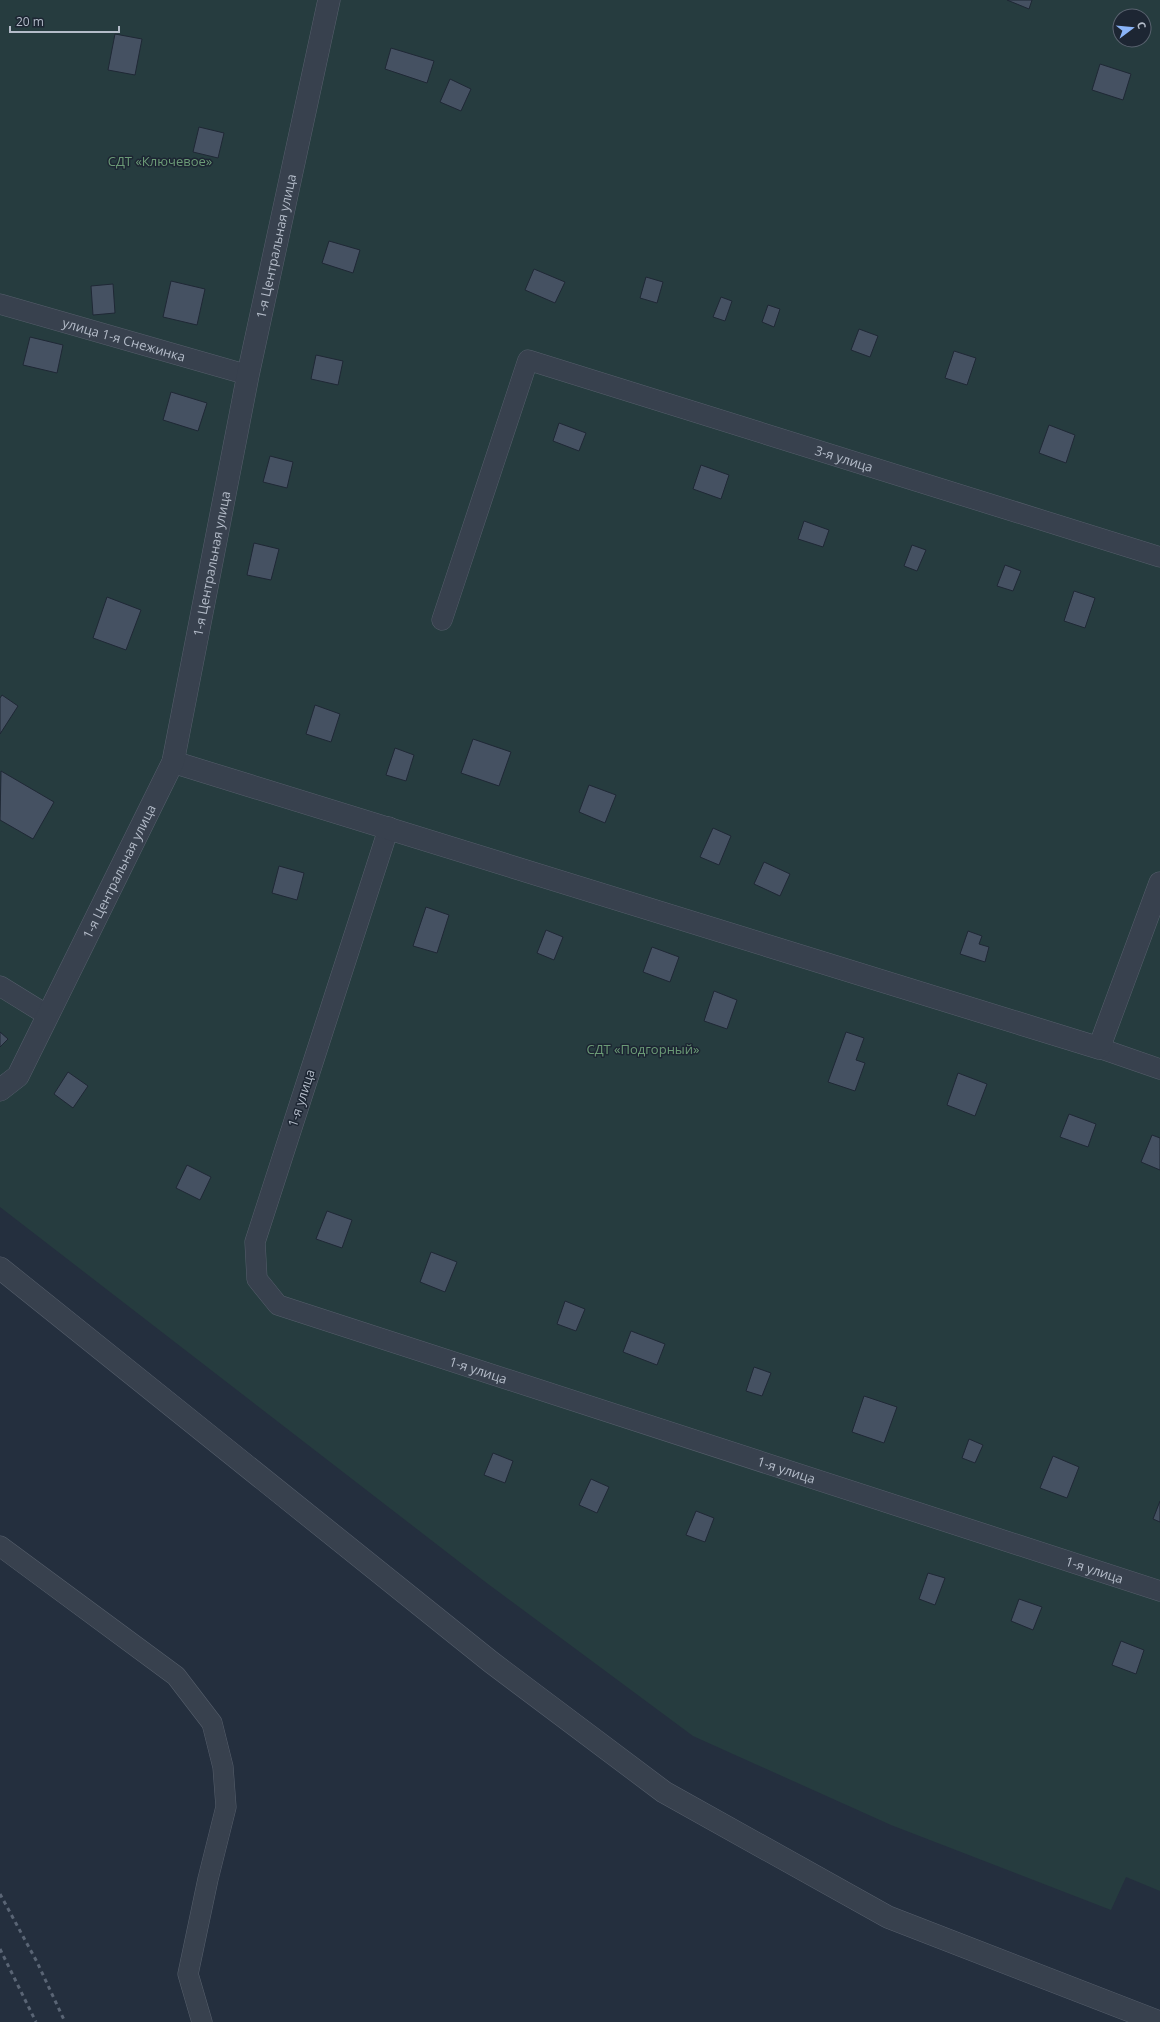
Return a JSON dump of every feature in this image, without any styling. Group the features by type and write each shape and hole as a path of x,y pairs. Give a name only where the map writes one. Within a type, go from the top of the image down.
{"street":[{"name":"1-я Центральная улица","path":"0,1090 18,1076 173,762 248,375 329,0"},
{"path":"173,762 389,827 1098,1048 1160,883"},
{"path":"0,1268 490,1662 664,1792 888,1917 1159,2022"}],"lane":[{"name":"улица 1-я Снежинка","path":"0,304 248,375"},
{"name":"3-я улица","path":"442,620 528,360 1160,557"},
{"name":"1-я улица","path":"389,827 254,1242 257,1279 278,1305 1160,1591"},
{"path":"0,986 47,1015"},
{"path":"1098,1048 1160,1069"},
{"path":"0,1546 176,1676 212,1723 223,1767 226,1807 208,1878 188,1974 202,2022"}],"green space":[{"name":"СДТ «Подгорный»","path":"0,0 1160,0 1160,1891 1126,1877 1111,1910 891,1825 693,1736 488,1584 0,1207"}],"building":[{"path":"1007,0 1032,0 1029,9"},
{"path":"115,34 142,39 135,75 108,70"},
{"path":"391,48 434,61 427,83 385,69"},
{"path":"1100,64 1131,74 1123,100 1092,90"},
{"path":"450,79 471,89 461,111 440,102"},
{"path":"199,127 224,133 218,158 193,152"},
{"path":"329,241 360,250 353,273 322,263"},
{"path":"534,269 565,282 555,303 525,290"},
{"path":"646,277 663,282 657,303 640,298"},
{"path":"171,281 205,289 197,325 163,317"},
{"path":"113,284 115,313 93,315 91,286"},
{"path":"721,297 732,301 725,321 713,317"},
{"path":"768,305 780,309 774,327 762,322"},
{"path":"859,329 878,336 870,357 851,350"},
{"path":"30,337 63,345 57,373 23,365"},
{"path":"954,351 976,358 967,385 945,378"},
{"path":"316,355 343,361 338,385 311,379"},
{"path":"171,392 207,403 198,431 163,420"},
{"path":"559,423 586,433 579,451 553,441"},
{"path":"1049,425 1075,435 1066,463 1039,453"},
{"path":"270,456 293,462 287,488 263,482"},
{"path":"701,465 729,475 721,499 693,489"},
{"path":"804,521 829,530 823,547 798,539"},
{"path":"254,543 279,549 271,580 247,575"},
{"path":"912,545 926,550 917,571 904,566"},
{"path":"1005,565 1021,571 1013,591 997,586"},
{"path":"1074,591 1095,598 1085,628 1064,621"},
{"path":"107,597 141,610 126,650 93,638"},
{"path":"2,695 18,706 0,734 0,698"},
{"path":"315,705 340,714 331,742 306,734"},
{"path":"473,739 511,752 499,786 461,773"},
{"path":"395,748 414,755 406,781 386,775"},
{"path":"1,771 54,802 33,839 0,820"},
{"path":"589,785 616,795 605,823 579,812"},
{"path":"713,828 731,836 719,865 700,857"},
{"path":"764,862 790,874 780,896 754,884"},
{"path":"279,866 304,873 297,900 272,893"},
{"path":"426,907 449,915 437,953 413,946"},
{"path":"546,930 563,937 554,960 537,953"},
{"path":"968,931 982,936 979,944 989,947 985,962 960,954"},
{"path":"652,947 679,957 670,982 643,972"},
{"path":"714,991 737,1000 727,1029 704,1021"},
{"path":"0,1032 8,1039 0,1047"},
{"path":"846,1032 864,1038 856,1060 865,1063 855,1091 828,1082"},
{"path":"68,1072 88,1086 73,1108 54,1094"},
{"path":"958,1073 987,1084 975,1116 947,1105"},
{"path":"1069,1114 1096,1124 1088,1147 1060,1137"},
{"path":"1152,1135 1160,1138 1160,1170 1141,1162"},
{"path":"187,1165 211,1177 200,1200 176,1188"},
{"path":"327,1211 352,1220 342,1248 316,1239"},
{"path":"431,1252 457,1262 445,1292 420,1282"},
{"path":"565,1301 585,1309 576,1331 557,1324"},
{"path":"631,1331 665,1344 657,1365 623,1352"},
{"path":"754,1367 771,1373 762,1396 746,1391"},
{"path":"864,1396 897,1407 884,1443 852,1432"},
{"path":"969,1439 983,1445 975,1463 962,1458"},
{"path":"493,1453 513,1461 505,1483 484,1475"},
{"path":"1053,1456 1079,1467 1067,1498 1040,1488"},
{"path":"591,1479 609,1487 597,1513 579,1505"},
{"path":"1160,1501 1160,1522 1153,1519"},
{"path":"696,1511 714,1518 705,1542 686,1535"},
{"path":"928,1573 945,1578 935,1605 919,1599"},
{"path":"1019,1599 1042,1607 1033,1630 1011,1621"},
{"path":"1121,1641 1144,1650 1136,1674 1112,1665"}],"railway":[{"path":"0,1894 37,1962 65,2022"},
{"path":"0,1949 36,2022"}],"park label":[{"name":"СДТ «Ключевое»","path":"160,161"}]}
